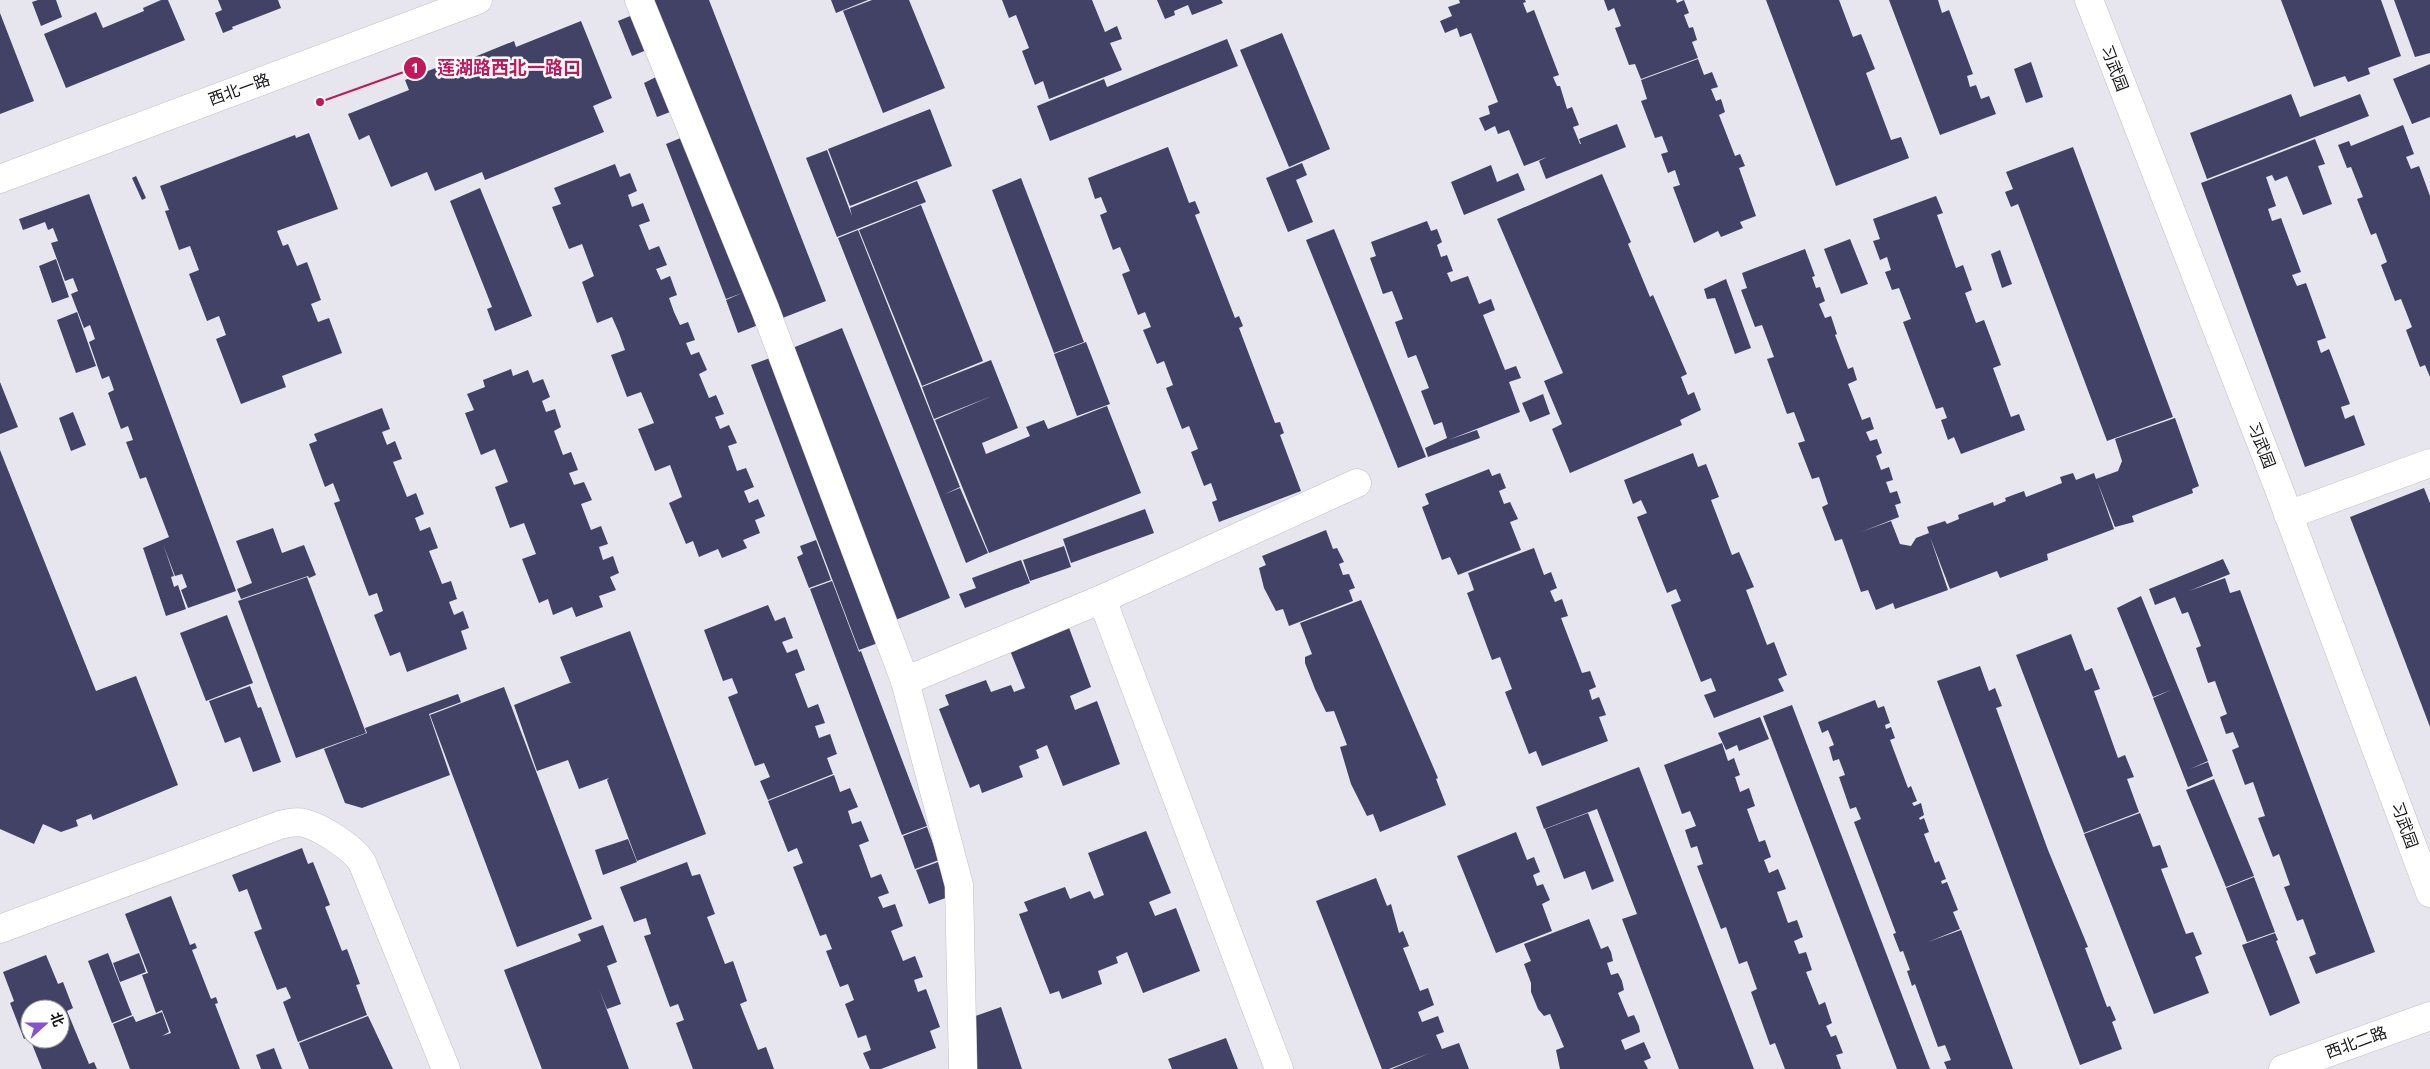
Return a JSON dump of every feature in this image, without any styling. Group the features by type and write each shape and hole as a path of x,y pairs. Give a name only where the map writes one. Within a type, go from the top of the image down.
{"street":[{"name":"西北一路","path":"0,179 478,0"},
{"path":"638,0 765,309 905,681 959,885 963,1069"},
{"name":"习武园","path":"2089,0 2288,515 2430,893"},
{"path":"2288,515 2430,463"},
{"path":"905,681 1102,600 1358,483"},
{"path":"1102,600 1279,1069"},
{"path":"0,929 280,825 292,822 313,826 355,852 362,862 446,1069"},
{"name":"西北二路","path":"2282,1069 2430,1016"}],"building":[{"path":"56,0 62,17 41,26 32,2"},
{"path":"161,0 168,0 185,40 66,88 44,34 96,12 103,28 144,11 143,8"},
{"path":"218,0 278,0 281,8 232,27 233,29 223,33 215,13 222,10"},
{"path":"653,0 709,0 826,301 780,319"},
{"path":"831,0 868,0 836,13"},
{"path":"872,0 909,0 945,88 883,113 843,11"},
{"path":"1002,0 1092,0 1105,32 1117,26 1122,39 1110,43 1122,70 1049,99 1043,81 1035,85 1022,51 1029,48 1016,15 1009,18"},
{"path":"1157,0 1221,0 1223,3 1192,15 1188,5 1174,11 1175,15 1165,19"},
{"path":"1459,0 1525,0 1526,2 1523,3 1527,13 1534,10 1559,75 1553,77 1557,86 1560,86 1567,109 1572,107 1579,125 1573,127 1580,144 1579,139 1617,124 1626,147 1546,179 1539,161 1547,157 1524,166 1509,130 1498,134 1495,126 1485,131 1479,118 1490,114 1488,106 1498,102 1471,33 1460,37 1457,28 1445,33 1440,21 1452,16 1448,7 1460,3"},
{"path":"1604,0 1676,0 1677,3 1684,0 1689,13 1684,15 1689,28 1693,27 1697,40 1692,42 1698,58 1641,79 1635,64 1629,65 1615,28 1621,26 1614,8 1608,11"},
{"path":"1766,0 1839,0 1853,37 1861,34 1875,69 1866,73 1891,140 1901,137 1909,158 1836,186"},
{"path":"1889,0 1938,0 1942,13 1949,10 1973,74 1967,76 1970,87 1976,85 1981,99 1989,96 1996,114 1940,135"},
{"path":"2281,0 2381,0 2401,56 2368,68 2370,74 2348,82 2345,76 2314,87"},
{"path":"2394,0 2430,0 2430,53 2415,57"},
{"path":"640,12 654,47 632,56 618,21"},
{"path":"0,13 34,101 0,114"},
{"path":"581,21 612,98 593,106 604,132 485,180 482,172 435,191 427,172 391,187 369,135 359,140 348,114 409,90 405,80 438,67 440,71 514,41 516,47"},
{"path":"1282,33 1330,149 1289,167 1240,50"},
{"path":"1227,39 1238,66 1050,141 1037,106 1104,79 1107,87"},
{"path":"1698,59 1704,75 1712,72 1718,87 1711,89 1716,101 1721,99 1725,112 1719,115 1735,156 1740,154 1745,166 1739,168 1756,216 1740,222 1743,228 1721,237 1718,231 1694,243 1673,187 1680,185 1675,170 1668,173 1661,154 1668,152 1662,136 1655,138 1641,101 1647,99 1641,80"},
{"path":"2031,62 2043,97 2026,103 2014,69"},
{"path":"2430,64 2430,117 2412,124 2393,79"},
{"path":"664,73 678,109 657,117 644,83"},
{"path":"2291,94 2300,117 2360,94 2369,116 2207,179 2190,133"},
{"path":"930,109 952,166 850,206 828,149"},
{"path":"2403,125 2414,154 2406,157 2411,169 2419,166 2430,196 2430,377 2425,365 2420,367 2406,330 2412,327 2401,299 2395,301 2381,265 2387,262 2376,233 2371,235 2357,199 2363,197 2351,167 2347,168 2338,145 2349,141 2351,146"},
{"path":"309,133 338,209 277,231 283,246 288,244 297,266 307,262 321,300 311,304 318,322 329,318 342,353 282,376 286,387 241,404 216,339 226,335 219,316 207,321 189,274 199,270 190,246 179,250 165,211 169,210 160,186 295,135 296,138"},
{"path":"688,135 766,322 738,333 726,300 742,293 726,299 666,144"},
{"path":"2315,139 2325,164 2318,166 2332,204 2303,215 2287,176 2275,181 2272,175 2266,177 2276,206 2268,209 2272,221 2281,218 2301,272 2292,275 2297,286 2306,283 2326,338 2317,341 2321,353 2329,349 2350,404 2341,407 2345,419 2354,415 2365,445 2305,467 2201,183"},
{"path":"1168,147 1189,203 1195,201 1200,213 1195,215 1235,318 1239,316 1243,326 1239,328 1275,423 1280,422 1284,433 1280,435 1301,491 1219,522 1212,502 1217,500 1211,483 1204,486 1191,452 1198,449 1189,426 1182,429 1166,388 1173,385 1164,361 1157,364 1143,330 1151,327 1145,312 1138,315 1122,274 1130,271 1120,247 1113,250 1100,215 1107,212 1101,197 1095,199 1088,178"},
{"path":"2073,147 2173,417 2107,441 2018,204 2011,207 2005,192 2013,189 2006,172"},
{"path":"827,150 852,216 850,208 917,181 926,202 837,237 806,158"},
{"path":"1302,163 1307,175 1296,180 1313,222 1288,232 1266,178"},
{"path":"615,164 620,177 630,173 637,191 628,195 632,207 643,203 650,221 639,225 649,250 659,246 667,265 656,269 661,280 670,276 677,295 669,298 674,312 680,325 688,322 695,340 686,343 691,355 699,352 707,370 699,374 709,398 716,395 724,414 715,417 720,429 729,425 737,443 728,446 737,471 746,468 754,487 744,491 749,503 758,499 765,516 755,520 760,533 743,540 747,548 722,558 718,549 699,557 693,541 686,544 669,503 682,497 670,465 655,471 638,429 654,423 641,392 627,397 611,355 625,350 619,333 612,317 597,323 582,282 594,276 582,244 569,249 552,207 561,204 554,188"},
{"path":"1491,165 1497,182 1518,173 1525,190 1464,215 1451,182"},
{"path":"1602,174 1631,242 1628,244 1650,297 1653,295 1687,374 1681,377 1688,395 1694,392 1701,410 1680,420 1682,425 1570,473 1552,429 1562,424 1544,381 1563,373 1497,219"},
{"path":"136,176 146,198 142,200 132,178"},
{"path":"1021,178 1084,342 1054,353 992,190"},
{"path":"480,188 532,316 495,331 487,309 492,307 450,201"},
{"path":"89,194 236,591 188,608 181,590 187,587 182,574 175,576 163,544 174,576 171,577 174,587 178,585 186,609 166,616 143,548 169,537 146,477 140,479 126,442 133,440 128,426 121,429 108,393 114,390 109,376 102,379 89,342 95,339 90,325 84,328 71,294 78,291 73,278 65,281 51,243 58,241 53,228 48,230 45,222 23,230 19,219"},
{"path":"1936,196 1943,213 1937,215 1956,268 1963,265 1972,290 1965,293 1976,323 1984,320 2001,365 1993,368 2011,417 2019,414 2025,430 1961,454 1954,437 1948,440 1941,420 1947,418 1943,407 1936,409 1903,322 1911,319 1899,288 1892,290 1885,272 1891,270 1887,257 1880,260 1873,241 1880,239 1873,219"},
{"path":"921,205 983,361 922,386 859,230"},
{"path":"1427,221 1431,231 1437,229 1442,242 1437,245 1441,257 1447,255 1453,271 1447,273 1451,282 1468,276 1479,304 1491,299 1495,310 1483,315 1505,370 1516,366 1521,378 1509,382 1520,412 1448,440 1477,430 1480,438 1428,457 1425,448 1447,438 1442,422 1434,425 1421,391 1429,388 1416,355 1408,358 1395,322 1403,319 1392,291 1383,294 1370,258 1376,256 1371,242"},
{"path":"1334,229 1426,457 1398,468 1306,240"},
{"path":"858,230 960,487 945,494 960,488 988,553 966,563 838,238"},
{"path":"1850,239 1868,284 1841,294 1824,249"},
{"path":"1805,249 1815,276 1812,277 1816,288 1820,287 1825,301 1819,304 1825,318 1831,316 1837,334 1835,335 1848,369 1853,367 1857,380 1848,384 1862,420 1870,417 1874,429 1866,432 1870,441 1877,439 1882,453 1876,456 1881,470 1889,467 1893,480 1886,482 1890,493 1897,491 1901,503 1895,505 1899,517 1861,532 1891,521 1900,544 1911,546 1916,538 1929,533 1927,527 1945,521 1947,524 1959,519 1958,515 1993,502 1994,506 2006,501 2005,498 2024,491 2026,497 2062,483 2060,477 2073,473 2076,480 2094,473 2096,479 2118,471 2122,461 2115,439 2175,418 2199,486 2192,489 2193,493 2132,516 2134,522 2115,527 2097,481 2114,529 2047,554 2048,560 2000,578 1997,571 1950,589 1930,537 1948,590 1895,609 1893,603 1876,610 1868,590 1861,592 1842,539 1835,541 1822,507 1828,504 1819,477 1812,479 1798,443 1805,441 1794,412 1787,414 1767,359 1774,357 1762,325 1755,327 1741,290 1747,288 1742,273"},
{"path":"2000,250 2012,284 2002,288 1991,254"},
{"path":"56,259 69,297 52,303 39,266"},
{"path":"1726,279 1751,348 1735,354 1715,298 1707,299 1704,289"},
{"path":"77,312 96,366 76,373 57,320"},
{"path":"842,328 950,598 893,621 785,351"},
{"path":"1086,342 1110,404 1077,416 1054,354"},
{"path":"770,358 878,643 859,650 751,365"},
{"path":"991,360 1018,428 982,443 986,454 1030,436 1026,427 1044,420 1048,429 1107,406 1141,493 989,553 935,420 992,396 934,419 922,387"},
{"path":"511,369 513,376 528,370 533,383 543,379 550,397 542,401 546,412 555,409 561,427 554,431 563,455 571,452 578,470 569,473 574,485 584,482 592,500 581,504 591,530 601,526 608,544 599,547 603,560 613,556 619,573 610,577 616,590 599,596 603,607 576,617 572,607 553,615 548,599 539,603 522,559 536,554 524,523 510,528 495,487 508,482 495,449 481,455 465,413 474,410 467,394 485,387 483,380"},
{"path":"0,382 18,427 0,434"},
{"path":"1543,394 1550,414 1530,422 1522,403"},
{"path":"382,408 390,429 382,432 387,445 395,441 402,459 393,462 407,497 416,493 424,514 415,518 420,531 430,527 438,548 429,551 442,584 451,581 457,599 449,602 454,615 463,611 469,628 461,631 467,649 407,672 400,652 390,656 374,615 383,611 377,593 369,596 334,503 340,501 333,483 325,487 309,444 317,441 314,434"},
{"path":"73,412 86,445 71,451 59,418"},
{"path":"0,450 96,691 136,676 178,785 93,820 91,814 76,820 78,826 61,832 43,824 34,844 0,829"},
{"path":"1693,453 1698,467 1706,464 1719,497 1711,500 1732,555 1739,552 1754,587 1746,590 1767,645 1774,642 1787,675 1778,679 1784,691 1714,718 1704,695 1716,691 1711,678 1701,682 1671,605 1681,601 1676,589 1667,593 1637,517 1647,513 1641,500 1633,504 1624,480"},
{"path":"1489,469 1492,476 1500,473 1506,488 1499,491 1504,504 1510,502 1518,519 1510,522 1521,550 1458,575 1450,557 1442,560 1422,507 1429,504 1425,494"},
{"path":"2424,488 2430,503 2430,727 2350,517"},
{"path":"1145,509 1154,533 1071,563 1063,539"},
{"path":"273,528 282,553 304,545 316,575 241,599 237,589 252,583 236,541"},
{"path":"1326,530 1333,549 1337,548 1344,562 1339,564 1343,575 1349,574 1355,588 1349,590 1353,601 1289,626 1283,609 1276,611 1264,588 1259,568 1266,565 1262,556"},
{"path":"816,540 831,580 809,588 797,557 803,554 800,546"},
{"path":"1064,546 1071,567 1030,581 1023,560"},
{"path":"1534,548 1544,575 1551,572 1557,588 1550,591 1555,602 1562,599 1568,616 1561,618 1582,673 1590,671 1596,687 1589,690 1592,700 1599,697 1606,715 1599,717 1608,741 1542,766 1536,751 1529,754 1505,692 1512,689 1500,657 1492,660 1467,593 1474,590 1468,573"},
{"path":"2223,559 2230,574 2189,591 2225,578 2230,593 2240,590 2375,952 2316,974 2309,957 2316,954 2303,919 2297,921 2284,887 2290,885 2279,854 2273,857 2258,818 2265,816 2253,782 2245,785 2232,750 2239,747 2233,732 2226,734 2220,717 2227,714 2215,681 2208,683 2196,648 2201,646 2188,612 2182,614 2175,597 2155,605 2149,589"},
{"path":"1021,560 1030,583 965,608 959,594 976,588 972,578"},
{"path":"307,577 366,733 296,758 238,601"},
{"path":"832,581 859,652 861,651 927,826 902,835 810,589"},
{"path":"2141,596 2208,761 2190,769 2208,762 2213,776 2188,787 2153,698 2171,690 2153,697 2117,608"},
{"path":"1361,600 1438,778 1436,779 1446,805 1380,832 1373,814 1367,816 1351,784 1340,747 1347,745 1334,711 1326,712 1315,689 1305,663 1305,657 1312,654 1300,623"},
{"path":"768,605 775,621 785,617 793,638 782,642 787,653 797,649 805,670 795,674 808,708 818,704 825,723 815,726 819,738 830,734 837,754 827,758 833,774 768,800 760,781 770,777 764,763 755,766 728,697 738,693 732,678 723,681 704,630"},
{"path":"227,615 253,683 206,701 180,633"},
{"path":"1068,625 1091,687 1070,696 1075,710 1097,701 1120,764 1063,786 1047,745 1036,750 1039,758 1019,766 1023,777 982,793 979,784 970,788 939,709 949,705 945,695 986,680 991,692 1011,685 1014,692 1025,688 1009,648"},
{"path":"630,631 706,834 637,861 607,780 609,778 579,789 568,760 537,771 514,705 572,682 570,682 560,657"},
{"path":"2071,634 2085,671 2092,668 2100,689 2094,691 2118,758 2125,755 2134,777 2127,779 2139,812 2084,833 2016,655"},
{"path":"1980,666 1989,691 1995,688 2002,706 1996,708 2048,850 2088,947 2085,948 2107,1007 2110,1006 2116,1020 2112,1022 2122,1049 2080,1065 1937,681"},
{"path":"250,686 258,708 261,707 281,762 253,772 240,737 225,743 209,701"},
{"path":"504,687 592,919 517,947 430,715"},
{"path":"458,694 461,702 429,714 450,775 362,808 345,803 324,749 367,733 365,728"},
{"path":"1875,700 1878,708 1884,706 1890,723 1885,725 1886,729 1891,727 1895,738 1890,740 1908,788 1911,786 1917,801 1912,803 1914,806 1921,803 1924,815 1919,818 1920,820 1924,818 1929,832 1924,834 1935,863 1939,861 1946,879 1941,881 1942,884 1947,882 1958,910 1953,912 1960,929 1928,942 1961,930 2013,1069 1947,1069 1944,1062 1951,1060 1945,1045 1938,1047 1915,984 1912,986 1907,971 1910,970 1903,951 1900,952 1893,934 1896,933 1854,822 1861,819 1856,807 1850,809 1839,777 1845,775 1839,759 1833,761 1829,747 1834,745 1828,730 1822,733 1818,722"},
{"path":"1792,705 1930,1069 1897,1069 1763,716"},
{"path":"1760,717 1769,739 1739,751 1737,745 1726,750 1718,733"},
{"path":"1722,743 1728,761 1734,758 1740,775 1735,777 1740,792 1749,788 1755,806 1747,809 1759,842 1765,840 1771,857 1764,860 1769,873 1778,869 1786,889 1777,892 1788,923 1797,920 1803,937 1794,941 1799,954 1806,952 1812,970 1806,972 1819,1005 1825,1002 1832,1023 1826,1026 1831,1037 1836,1035 1843,1053 1836,1055 1841,1069 1785,1069 1775,1043 1770,1045 1751,992 1757,989 1747,961 1739,964 1726,927 1721,929 1697,866 1703,864 1697,846 1691,848 1685,830 1696,826 1690,811 1682,814 1664,765"},
{"path":"1639,767 1754,1069 1679,1069 1622,919 1637,914 1597,809 1544,829 1536,807"},
{"path":"834,775 840,792 850,788 858,807 848,811 852,824 861,821 869,841 859,845 871,878 881,874 889,893 878,897 883,908 895,904 903,926 891,931 903,961 915,956 923,977 914,980 918,992 926,989 940,1027 930,1031 936,1048 881,1069 870,1069 863,1053 871,1050 866,1035 858,1038 845,1004 854,1000 848,984 840,987 826,951 832,949 826,934 820,936 793,867 803,863 797,848 788,852 768,801"},
{"path":"2214,779 2254,876 2226,887 2186,790"},
{"path":"1588,813 1614,881 1592,890 1585,871 1564,879 1545,829"},
{"path":"2140,813 2153,847 2160,845 2168,867 2161,869 2186,934 2193,932 2202,954 2195,957 2209,993 2154,1014 2084,834"},
{"path":"927,827 939,860 915,869 903,836"},
{"path":"1146,831 1171,893 1149,902 1155,916 1176,908 1200,971 1143,993 1127,952 1116,957 1118,963 1098,971 1102,984 1062,999 1059,991 1050,994 1019,914 1028,911 1024,902 1065,887 1070,899 1090,891 1094,899 1104,895 1088,853"},
{"path":"1516,832 1527,860 1534,857 1540,872 1533,875 1537,886 1543,884 1550,900 1542,904 1552,931 1496,953 1457,856"},
{"path":"628,839 637,862 603,875 595,850"},
{"path":"302,848 308,864 313,862 330,905 325,907 342,951 347,949 360,984 356,985 367,1015 298,1042 283,1002 291,998 286,987 277,990 254,932 262,929 247,889 239,892 232,875"},
{"path":"687,862 692,876 700,874 715,914 707,917 725,964 733,961 747,1001 740,1004 758,1050 766,1047 774,1069 693,1069 676,1023 684,1020 678,1004 670,1007 644,936 651,934 646,918 634,922 620,887"},
{"path":"938,862 951,896 929,904 916,870"},
{"path":"2254,877 2275,932 2247,942 2226,888"},
{"path":"1376,878 1387,906 1391,904 1399,933 1403,931 1409,946 1403,948 1420,991 1428,988 1434,1005 1418,1012 1422,1022 1438,1016 1444,1032 1436,1035 1442,1049 1459,1043 1469,1069 1392,1069 1430,1053 1389,1069 1382,1069 1316,901"},
{"path":"171,896 190,945 195,943 197,948 192,950 211,999 216,997 218,1003 215,1004 240,1069 130,1069 113,1024 133,1016 136,1022 162,1012 169,1032 162,1036 171,1033 162,1010 156,1013 142,975 148,973 125,914"},
{"path":"1589,919 1601,949 1608,946 1611,952 1613,961 1607,963 1611,975 1618,973 1622,981 1624,990 1618,993 1628,1017 1634,1015 1639,1026 1640,1032 1621,1040 1625,1050 1644,1042 1651,1058 1644,1061 1648,1069 1560,1069 1556,1050 1564,1047 1550,1014 1544,1016 1538,1009 1531,992 1531,983 1524,964 1531,961 1524,944"},
{"path":"603,925 617,962 607,966 621,1004 607,1009 599,989 629,1069 542,1069 504,970 581,941 578,934"},
{"path":"2275,933 2278,940 2276,941 2300,1003 2270,1016 2242,945"},
{"path":"108,953 132,1015 112,1023 88,961"},
{"path":"139,953 146,972 120,982 113,963"},
{"path":"46,955 58,984 63,982 70,999 20,999 20,1029 10,1003 14,1001 3,972"},
{"path":"1001,1007 1022,1069 977,1069 970,1048 977,1045 967,1019"},
{"path":"368,1016 393,1069 309,1069 299,1043"},
{"path":"70,1018 89,1064 94,1062 97,1069 42,1069 34,1049 70,1049"},
{"path":"1226,1038 1238,1069 1172,1069 1168,1059"},
{"path":"274,1048 282,1069 261,1069 256,1055"}],"place":[{"name":"莲湖路西北一路口","path":"320,102"}]}
